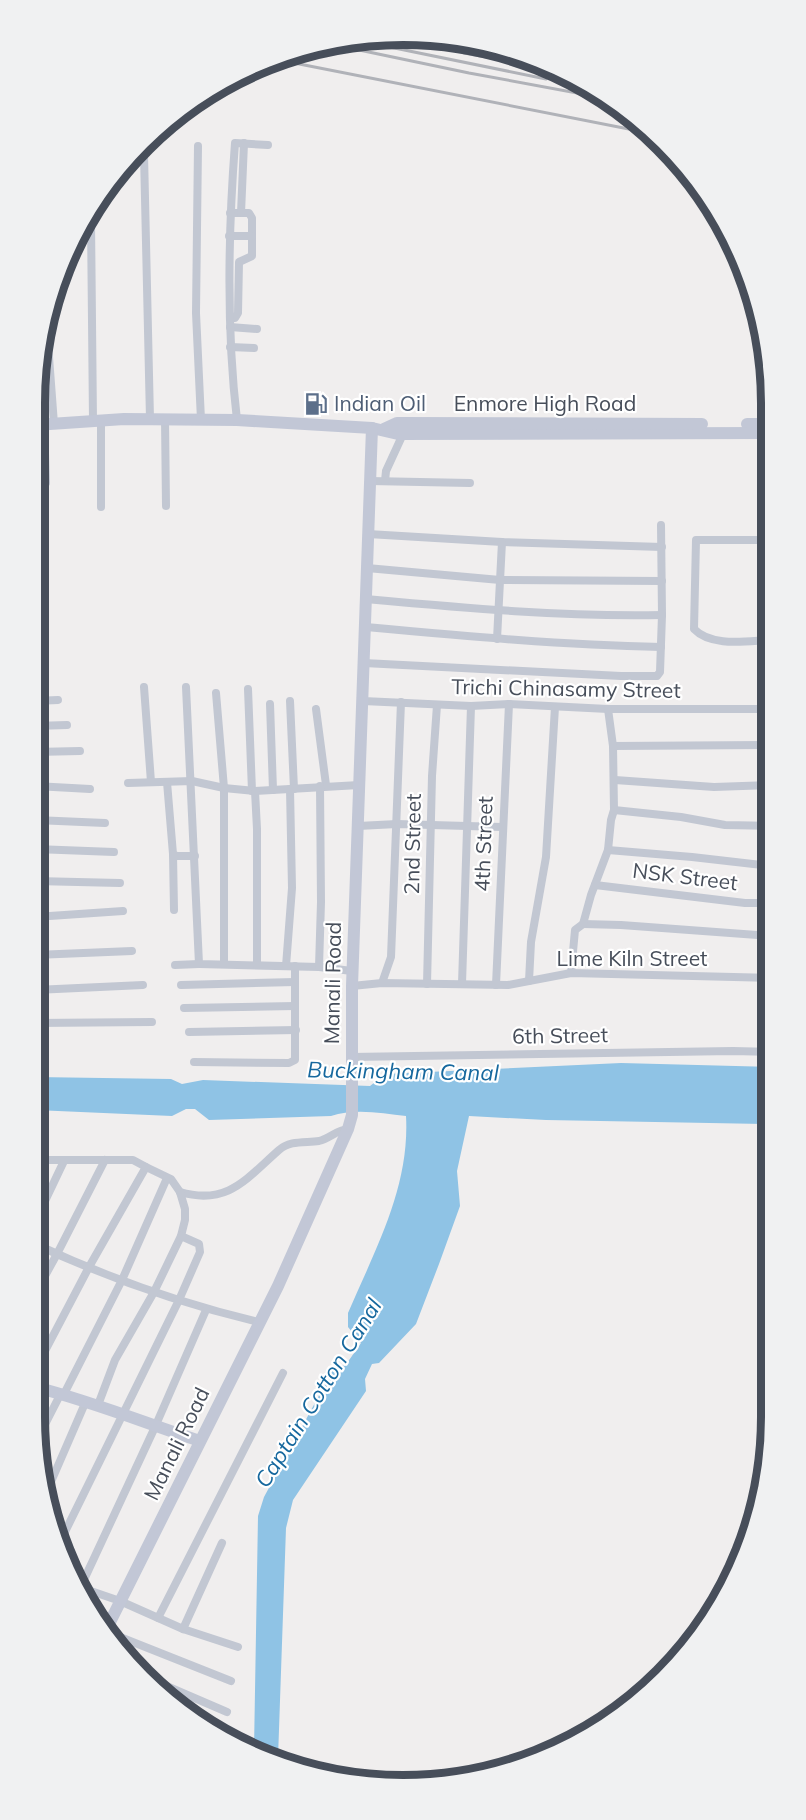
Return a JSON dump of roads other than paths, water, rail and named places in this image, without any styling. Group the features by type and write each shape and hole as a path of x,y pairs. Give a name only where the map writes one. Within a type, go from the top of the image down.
{"main road":[{"path":"45,425 165,419 237,420 378,429"},
{"name":"Enmore High Road","path":"378,429 398,423 761,424"},
{"name":"Enmore High Road","path":"378,429 403,434 761,433"},
{"name":"Manali Road","path":"110,1623 278,1286 348,1129 352,1115 352,971 370,481 378,429"},
{"path":"45,1390 92,1403 200,1441"}],"street":[{"path":"237,420 231,347 229,259 235,142 267,144"},
{"path":"241,213 244,143"},
{"path":"198,146 196,314 201,420"},
{"path":"144,156 150,419"},
{"path":"229,259 241,260 252,256 252,215 230,213"},
{"path":"91,227 101,507"},
{"path":"229,236 252,236"},
{"path":"230,323 238,313 239,262 241,260"},
{"path":"230,323 257,329"},
{"path":"231,347 254,348"},
{"path":"165,419 166,506"},
{"path":"385,481 386,471 403,434"},
{"path":"45,454 46,483"},
{"path":"370,481 470,483"},
{"path":"364,663 654,676 660,672 661,525"},
{"path":"368,534 502,542 662,547"},
{"path":"761,540 696,540 694,628 700,636 724,641 761,640"},
{"path":"497,639 502,542"},
{"path":"367,568 500,580 662,581"},
{"path":"366,599 586,616 662,615"},
{"path":"365,627 497,639 601,646 661,647"},
{"path":"144,687 152,782"},
{"path":"186,687 199,964"},
{"path":"248,689 257,829 257,965"},
{"path":"216,693 225,788 224,964"},
{"path":"45,701 58,700"},
{"path":"194,1062 293,1062 296,1057 295,982 290,966 292,789 290,701"},
{"name":"Trichi Chinasamy Street","path":"363,701 608,709 761,709"},
{"path":"382,983 391,957 401,702"},
{"path":"270,704 273,790"},
{"name":"4th Street","path":"496,985 509,704"},
{"name":"2nd Street","path":"428,984 431,825 437,705"},
{"path":"462,984 471,706"},
{"path":"530,981 531,942 546,857 555,706"},
{"path":"316,709 323,786 319,967"},
{"path":"571,973 575,930 583,924 608,850 614,810 613,746 608,709"},
{"path":"45,725 67,724"},
{"path":"613,746 761,745"},
{"path":"45,752 80,751"},
{"path":"615,780 714,787 761,785"},
{"path":"129,783 192,781 253,791 359,785"},
{"path":"167,782 173,854 174,910"},
{"path":"45,787 90,789"},
{"path":"614,810 681,817 725,825 761,826"},
{"path":"45,820 105,823"},
{"path":"358,826 397,824 502,827"},
{"path":"45,849 114,852"},
{"path":"608,850 692,856 761,865"},
{"path":"173,854 195,856"},
{"path":"45,881 120,883"},
{"name":"NSK Street","path":"595,885 761,903"},
{"path":"45,915 123,911"},
{"path":"583,924 761,935"},
{"path":"45,955 132,951"},
{"path":"175,965 290,966 352,971"},
{"name":"Lime Kiln Street","path":"352,986 382,983 508,985 571,973 761,978"},
{"path":"181,985 295,982"},
{"path":"45,989 143,985"},
{"path":"184,1008 295,1006"},
{"path":"45,1023 152,1022"},
{"path":"189,1032 296,1030"},
{"name":"6th Street","path":"351,1057 761,1052"},
{"path":"180,1192 211,1196 231,1190 254,1175 279,1149 288,1144 317,1141 329,1138 340,1130 348,1129"},
{"path":"45,1160 133,1160 171,1179 180,1192 185,1209 181,1236 154,1292 115,1360 51,1483"},
{"path":"45,1275 105,1160"},
{"path":"45,1200 64,1161"},
{"path":"45,1349 146,1167"},
{"path":"45,1424 59,1397 64,1394 122,1280 167,1178"},
{"path":"64,1533 179,1300 200,1252 199,1244 181,1236"},
{"path":"45,1249 122,1280 206,1310 259,1322"},
{"path":"84,1579 206,1310"},
{"path":"158,1618 283,1373"},
{"path":"183,1629 222,1543"},
{"path":"90,1591 120,1601 183,1629 238,1647"},
{"path":"121,1637 231,1680"},
{"path":"167,1686 227,1712"}],"water":[{"path":"621,1063 761,1067 761,1124 546,1120 469,1116 457,1171 460,1206 416,1324 379,1363 372,1364 365,1379 366,1391 293,1500 286,1528 278,1752 254,1742 258,1516 264,1497 336,1364 345,1366 361,1343 348,1327 348,1313 389,1218 397,1193 406,1142 406,1116 359,1112 331,1116 209,1120 195,1109 186,1109 172,1116 45,1110 45,1077 171,1079 182,1084 203,1080 370,1086 385,1074"}],"railway":[{"path":"384,46 546,79"},
{"path":"352,49 584,94"},
{"path":"464,53 511,62"},
{"path":"292,63 634,130"}],"place":[{"name":"Indian Oil","path":"316,404"}],"water label":[{"name":"Buckingham Canal","path":"403,1071"},
{"name":"Captain Cotton Canal","path":"318,1393"}]}
